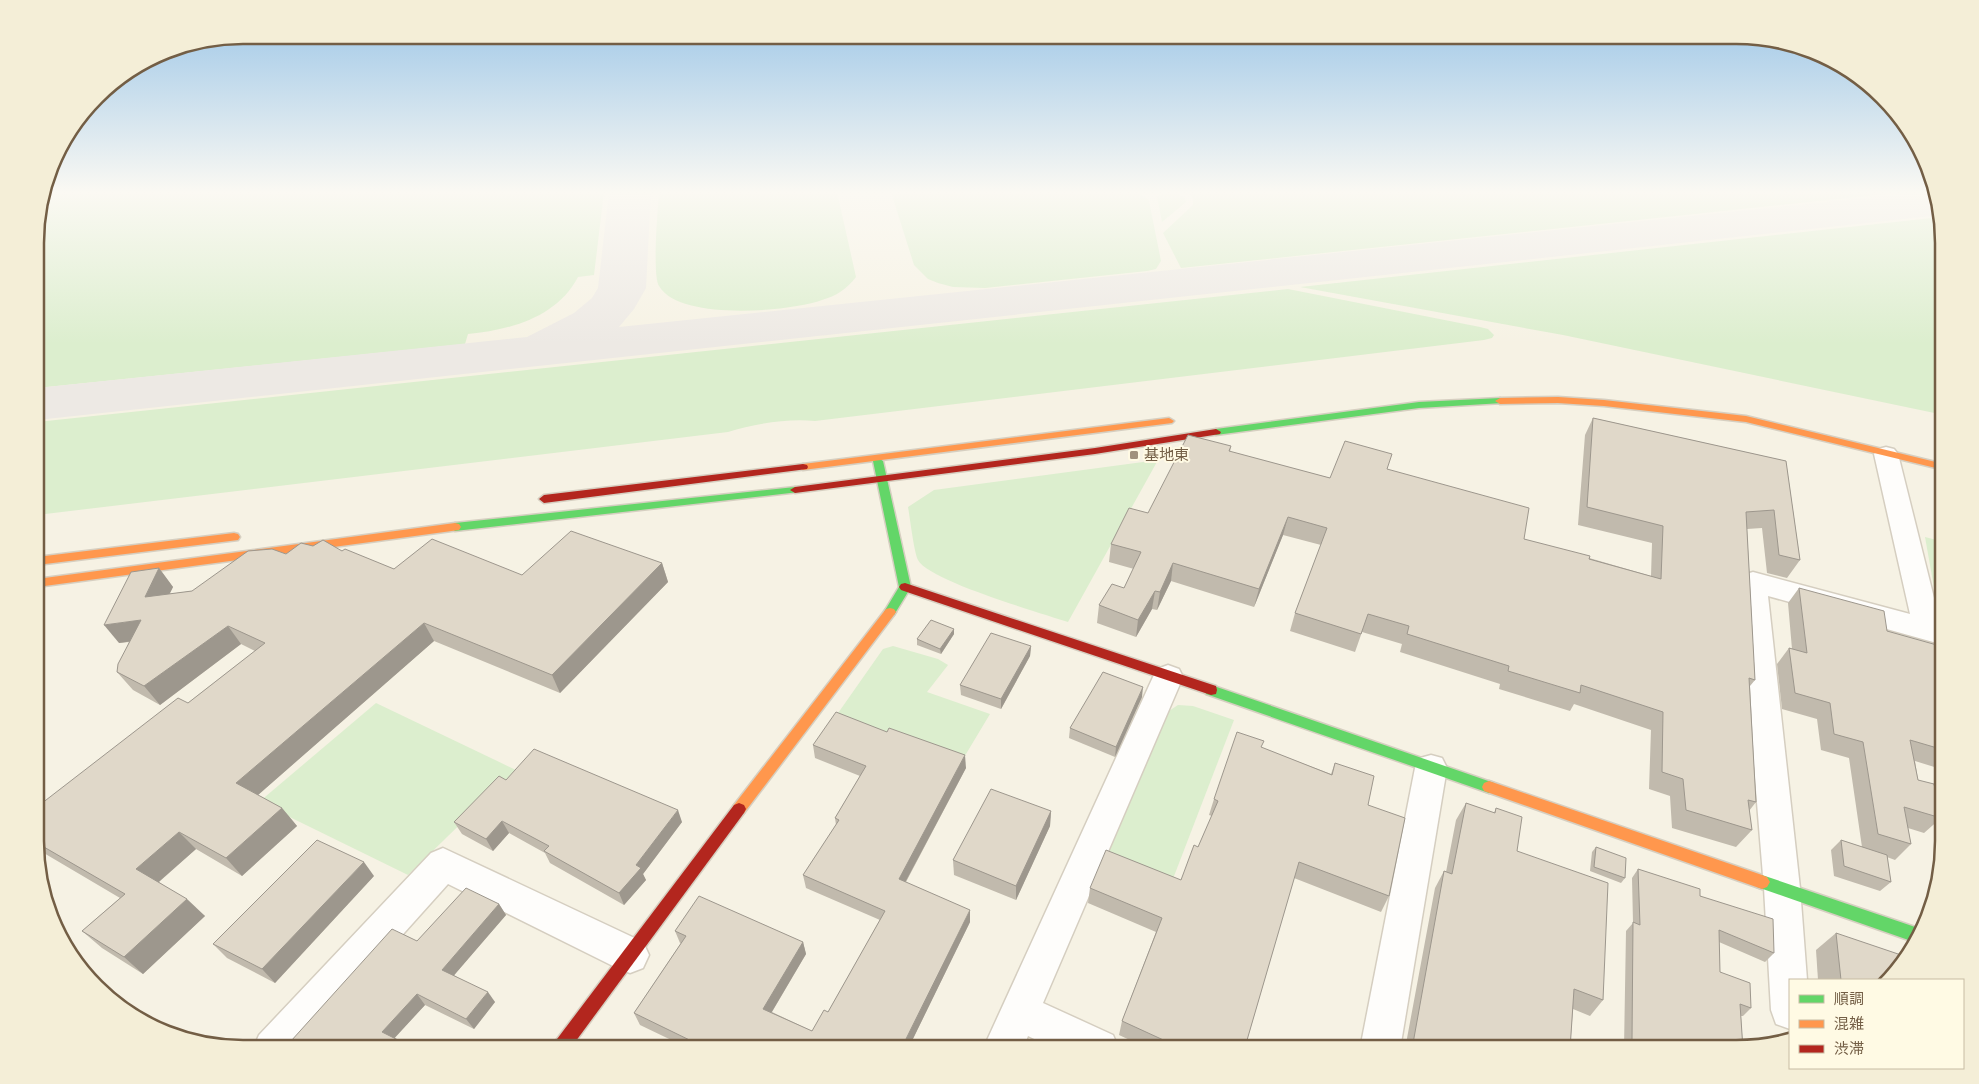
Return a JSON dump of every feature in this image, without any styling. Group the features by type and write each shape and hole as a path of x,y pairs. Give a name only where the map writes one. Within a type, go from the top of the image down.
{"street":[{"path":"44,582 489,522 680,504 881,480 1419,405 1502,399 1604,403 1746,419 1935,465"},
{"path":"532,500 1180,419"},
{"path":"1886,454 1935,628"},
{"path":"567,1040 896,604 905,587 877,458"},
{"path":"44,561 249,535"},
{"path":"1789,995 1782,888 1753,582 1935,632"},
{"path":"905,587 1028,627 1913,934"},
{"path":"1007,1040 1168,677"},
{"path":"1382,1040 1431,768"},
{"path":"281,1040 443,864 630,955"},
{"path":"1019,1012 1080,1040"}],"green space":[{"path":"44,243 598,243 594,275 578,277 569,291 545,312 516,325 468,334 465,344 44,387"},
{"path":"656,243 848,243 856,277 841,292 822,300 785,308 736,311 688,305 670,297 659,286 656,269"},
{"path":"907,243 1157,243 1161,261 1156,269 1147,271 985,288 953,287 938,283 928,279 914,265"},
{"path":"1168,243 1423,243 1181,268"},
{"path":"1707,243 1935,243 1935,413 1563,335 1300,287"},
{"path":"1288,289 1480,327 1488,329 1494,335 1492,338 1484,340 815,421 771,422 728,432 44,514 44,421"},
{"path":"1158,460 1068,622 987,596 942,577 926,568 918,560 908,507 934,490"},
{"path":"1925,537 1935,540 1935,593"},
{"path":"893,646 938,659 948,665 927,692 990,714 963,759 836,716 883,649"},
{"path":"376,703 516,770 408,875 259,802"},
{"path":"1178,705 1193,706 1234,720 1171,884 1105,856 1169,711"}],"building":[{"path":"1593,418 1786,461 1800,560 1779,555 1774,510 1746,512 1755,680 1749,678 1756,802 1748,800 1752,830 1686,810 1683,779 1662,772 1663,712 1581,685 1580,693 1508,671 1509,666 1407,634 1409,626 1368,614 1361,634 1295,613 1327,528 1288,517 1259,589 1173,563 1160,592 1155,591 1138,620 1099,605 1112,584 1124,588 1141,552 1111,544 1129,508 1148,513 1188,435 1231,446 1229,451 1330,478 1345,441 1392,454 1387,469 1529,508 1524,539 1590,556 1589,559 1661,579 1663,526 1587,507"},
{"path":"571,531 662,563 552,675 424,623 236,783 282,808 226,858 179,832 136,869 187,899 124,957 82,931 125,894 44,847 44,802 178,698 188,703 265,643 228,626 144,686 117,672 118,664 141,620 104,625 131,572 159,568 145,597 192,591 248,551 272,549 286,554 301,543 313,546 323,540 342,551 345,549 394,569 432,539 522,575"},
{"path":"1799,588 1884,611 1887,631 1935,644 1935,747 1910,740 1918,780 1934,784 1935,816 1904,807 1911,844 1878,834 1863,742 1834,734 1830,703 1795,693 1789,648 1807,653"},
{"path":"931,620 954,629 940,649 917,639"},
{"path":"991,633 1031,646 1001,699 960,685"},
{"path":"1103,672 1143,687 1116,747 1070,728"},
{"path":"836,712 887,732 889,728 965,755 899,879 970,910 905,1040 690,1040 634,1013 686,936 675,931 699,896 803,942 763,1009 812,1031 824,1010 828,1012 885,911 803,875 839,820 835,818 866,766 813,745"},
{"path":"1237,732 1264,741 1261,747 1332,775 1335,763 1374,776 1368,805 1405,818 1389,896 1299,862 1247,1040 1163,1040 1122,1021 1162,918 1090,888 1106,850 1181,880 1194,845 1198,847 1218,801 1214,799"},
{"path":"534,749 678,810 636,865 641,868 619,893 544,851 549,846 502,821 486,839 454,822 499,776 506,780"},
{"path":"991,789 1051,811 1016,886 953,860"},
{"path":"1466,803 1495,813 1496,808 1522,817 1517,851 1608,883 1603,1000 1574,989 1571,1040 1414,1040 1444,871 1452,874"},
{"path":"317,840 364,862 262,969 213,944"},
{"path":"1841,840 1887,855 1891,882 1844,866"},
{"path":"1596,847 1626,858 1625,878 1594,867"},
{"path":"1638,869 1700,889 1700,896 1773,919 1774,953 1719,930 1720,972 1750,983 1751,1008 1740,1004 1742,1040 1632,1040 1633,922 1640,925"},
{"path":"466,888 499,904 442,970 488,992 466,1019 417,994 382,1032 398,1040 292,1040 392,929 417,941"},
{"path":"1836,933 1900,955 1880,979 1841,979"}],"taxiway":[{"path":"547,345 591,324 601,317 617,299 622,288 626,243"},
{"path":"44,403 1564,243"}],"traffic: fast":[{"path":"1216,432 1419,405 1500,401"},
{"path":"878,461 905,587 890,612"},
{"path":"455,527 795,490"},
{"path":"1211,690 1489,787"},
{"path":"1762,882 1913,934"}],"traffic: slow":[{"path":"1500,401 1558,400 1604,403 1746,419 1935,465"},
{"path":"803,467 1169,421"},
{"path":"44,582 455,527"},
{"path":"44,560 234,537"},
{"path":"739,809 890,612"},
{"path":"1489,787 1762,882"}],"traffic: jam":[{"path":"795,490 1095,451 1216,432"},
{"path":"544,499 803,467"},
{"path":"905,587 1211,690"},
{"path":"567,1040 739,809"}],"place":[{"name":"基地東","path":"1134,455"}]}
